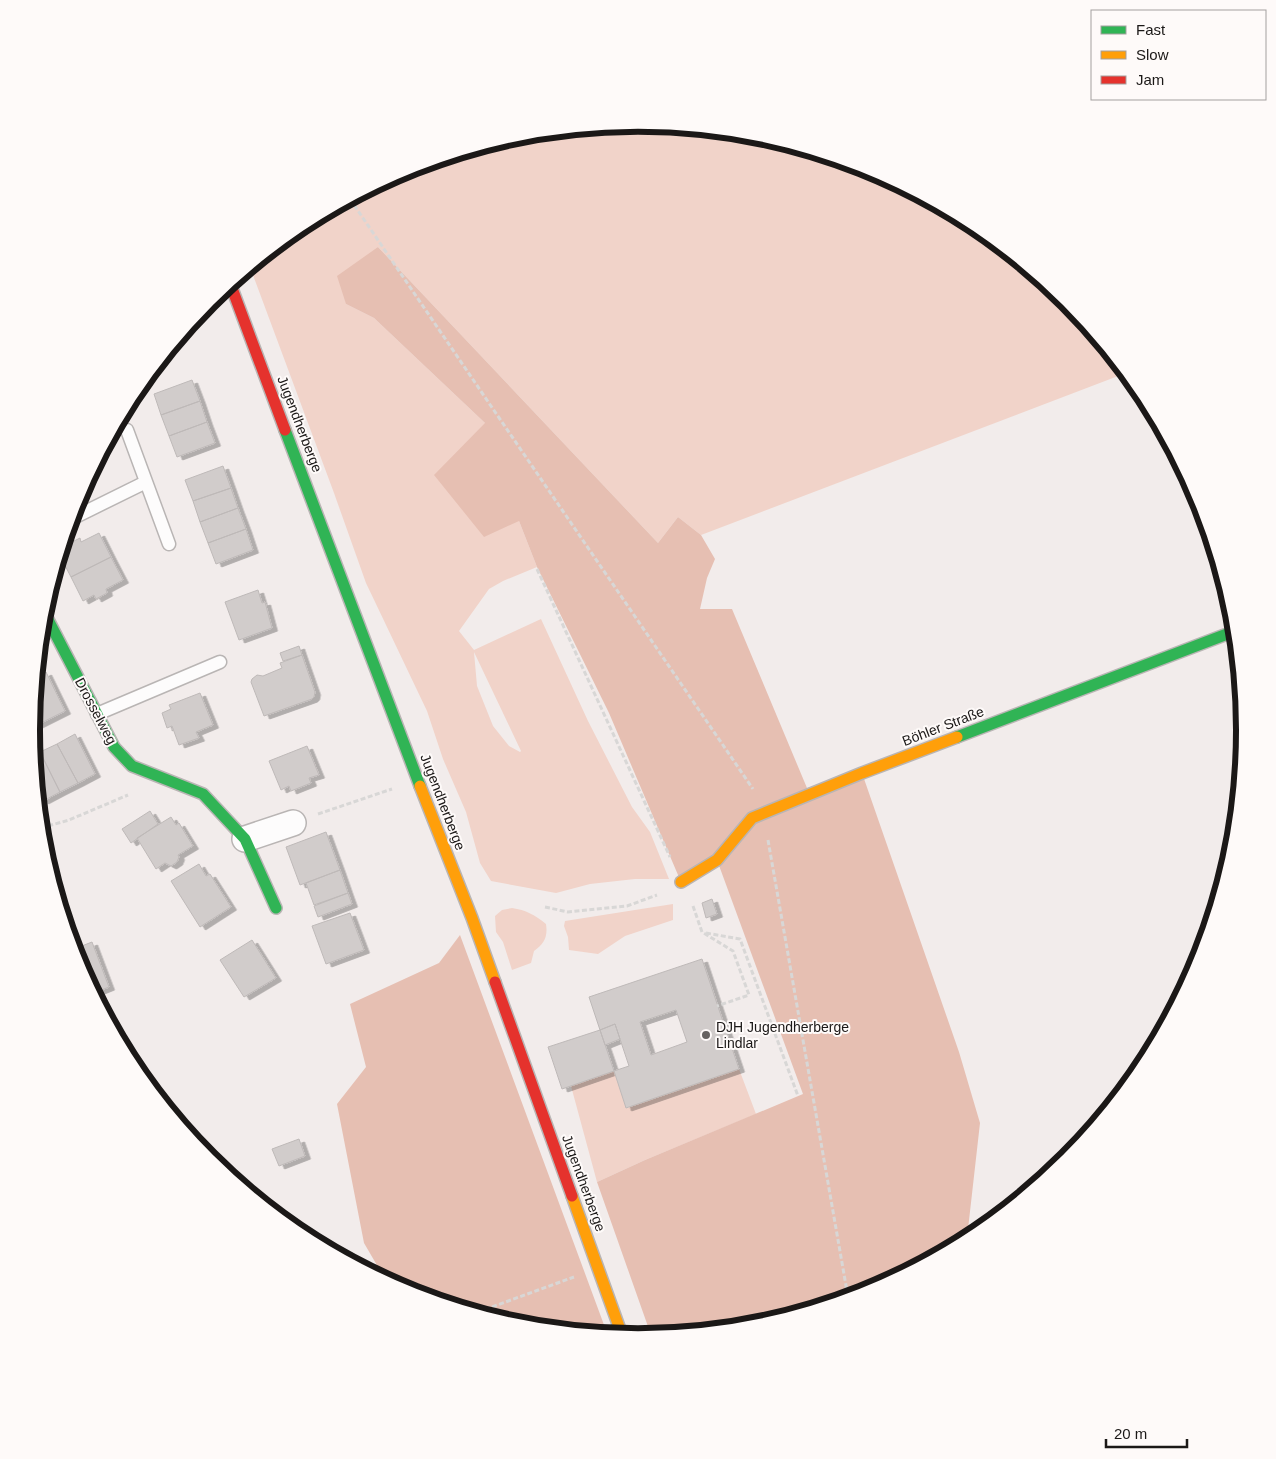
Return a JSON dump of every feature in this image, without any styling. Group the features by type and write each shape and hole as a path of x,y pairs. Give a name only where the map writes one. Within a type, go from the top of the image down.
{"street":[{"name":"Jugendherberge","path":"233,290 472,918 619,1327"},
{"name":"Drosselweg","path":"49,623 114,747 132,766 204,794 244,839 276,908"},
{"name":"Böhler Straße","path":"681,882 716,860 752,818 1228,634"},
{"path":"244,839 293,822"}],"lane":[{"path":"127,430 169,544"},
{"path":"81,514 146,482"},
{"path":"97,714 220,662"}],"path":[{"path":"354,204 768,811 768,839 847,1290"},
{"path":"537,570 681,882 690,897 702,932 733,952 749,995 717,1006"},
{"path":"48,826 69,820 166,779"},
{"path":"293,822 418,780"},
{"path":"545,907 568,912 627,906 660,893 681,882"},
{"path":"702,932 740,939 798,1096"},
{"path":"488,1308 598,1268"}],"shaded area":[{"path":"638,132 716,137 755,143 793,152 867,177 937,212 970,232 1002,255 1061,307 1088,335 1120,375 701,535 678,517 658,543 378,247 346,304 374,318 485,423 537,567 489,589 459,631 474,650 541,619 588,721 632,807 650,832 669,879 635,879 590,884 556,893 491,881 480,863 466,812 443,759 427,711 366,583 252,273 306,232 374,193 409,177 483,152 521,143 560,137","holes":["474,652 520,752 509,746 493,726 477,686"]},
{"path":"378,247 658,543 678,517 701,535 715,559 707,578 700,609 732,609 807,788 862,773 959,1052 980,1123 968,1228 902,1266 830,1296 755,1316 716,1322 648,1327 597,1182 803,1094 717,860 681,882 609,713 537,567 519,521 484,537 434,475 485,423 374,318 346,304 337,276"},
{"path":"673,904 673,920 625,936 598,954 569,950 568,937 564,926 565,921"},
{"path":"512,908 522,910 546,924 546,933 540,946 534,951 531,963 512,970 503,942 496,932 495,916 502,910"},
{"path":"460,935 605,1326 521,1316 446,1296 379,1268 364,1243 337,1104 366,1067 350,1004 439,963"},
{"path":"739,1069 756,1114 597,1182 571,1086 614,1071 627,1108"}],"building":[{"path":"192,380 200,401 161,415 154,394"},
{"path":"200,401 207,422 169,436 161,415"},
{"path":"207,422 215,443 177,457 169,436"},
{"path":"223,466 231,488 193,501 185,480"},
{"path":"231,488 238,508 200,522 193,501"},
{"path":"238,508 246,529 208,543 200,522"},
{"path":"246,529 253,550 216,564 208,543"},
{"path":"99,533 111,557 71,577 64,563 70,543 80,538 81,542"},
{"path":"111,557 123,580 106,589 107,593 96,599 94,595 83,601 71,577"},
{"path":"258,590 262,603 265,602 272,628 239,640 225,602"},
{"path":"299,646 302,655 283,661 280,653"},
{"path":"302,655 315,692 314,697 264,716 251,682 252,679 257,675 263,676 282,668 280,663"},
{"path":"46,672 65,711 40,723 41,690 43,674"},
{"path":"200,693 213,725 196,732 199,738 179,745 172,726 167,728 162,713 171,709 169,705"},
{"path":"75,734 95,774 78,783 57,744"},
{"path":"57,744 78,783 60,792 41,752"},
{"path":"307,746 319,775 309,778 311,783 291,791 289,786 281,790 269,761"},
{"path":"41,753 60,792 44,800"},
{"path":"150,811 158,824 131,843 122,829"},
{"path":"171,817 176,825 179,823 193,846 178,855 177,862 171,866 165,863 156,869 137,838"},
{"path":"326,832 340,870 300,885 286,847"},
{"path":"199,864 206,876 210,874 231,907 200,927 171,881"},
{"path":"340,870 348,893 314,905 306,883"},
{"path":"348,893 352,904 318,917 314,906"},
{"path":"712,899 717,914 706,918 702,903"},
{"path":"350,913 364,950 326,964 312,926"},
{"path":"252,940 276,978 244,997 220,960"},
{"path":"92,942 109,987 100,990 81,946"},
{"name":"DJH Jugendherberge Lindlar","path":"702,959 739,1069 626,1108 614,1071 629,1066 615,1024 600,1030 589,997","holes":["676,1010 687,1042 651,1055 640,1022"]},
{"path":"615,1024 620,1039 605,1045 600,1030"},
{"path":"600,1030 614,1071 562,1089 548,1047"},
{"path":"299,1139 305,1156 279,1166 272,1149"}],"traffic: fast":[{"path":"285,430 420,786"},
{"path":"49,623 114,747 132,766 203,794 245,839 276,908"},
{"path":"957,737 1228,634"}],"traffic: slow":[{"path":"681,882 717,860 752,818 957,737"},
{"path":"420,786 495,982"},
{"path":"572,1196 619,1327"}],"traffic: jam":[{"path":"233,290 285,430"},
{"path":"495,982 572,1196"}],"place":[{"name":"DJH Jugendherberge Lindlar","path":"706,1035"}]}
